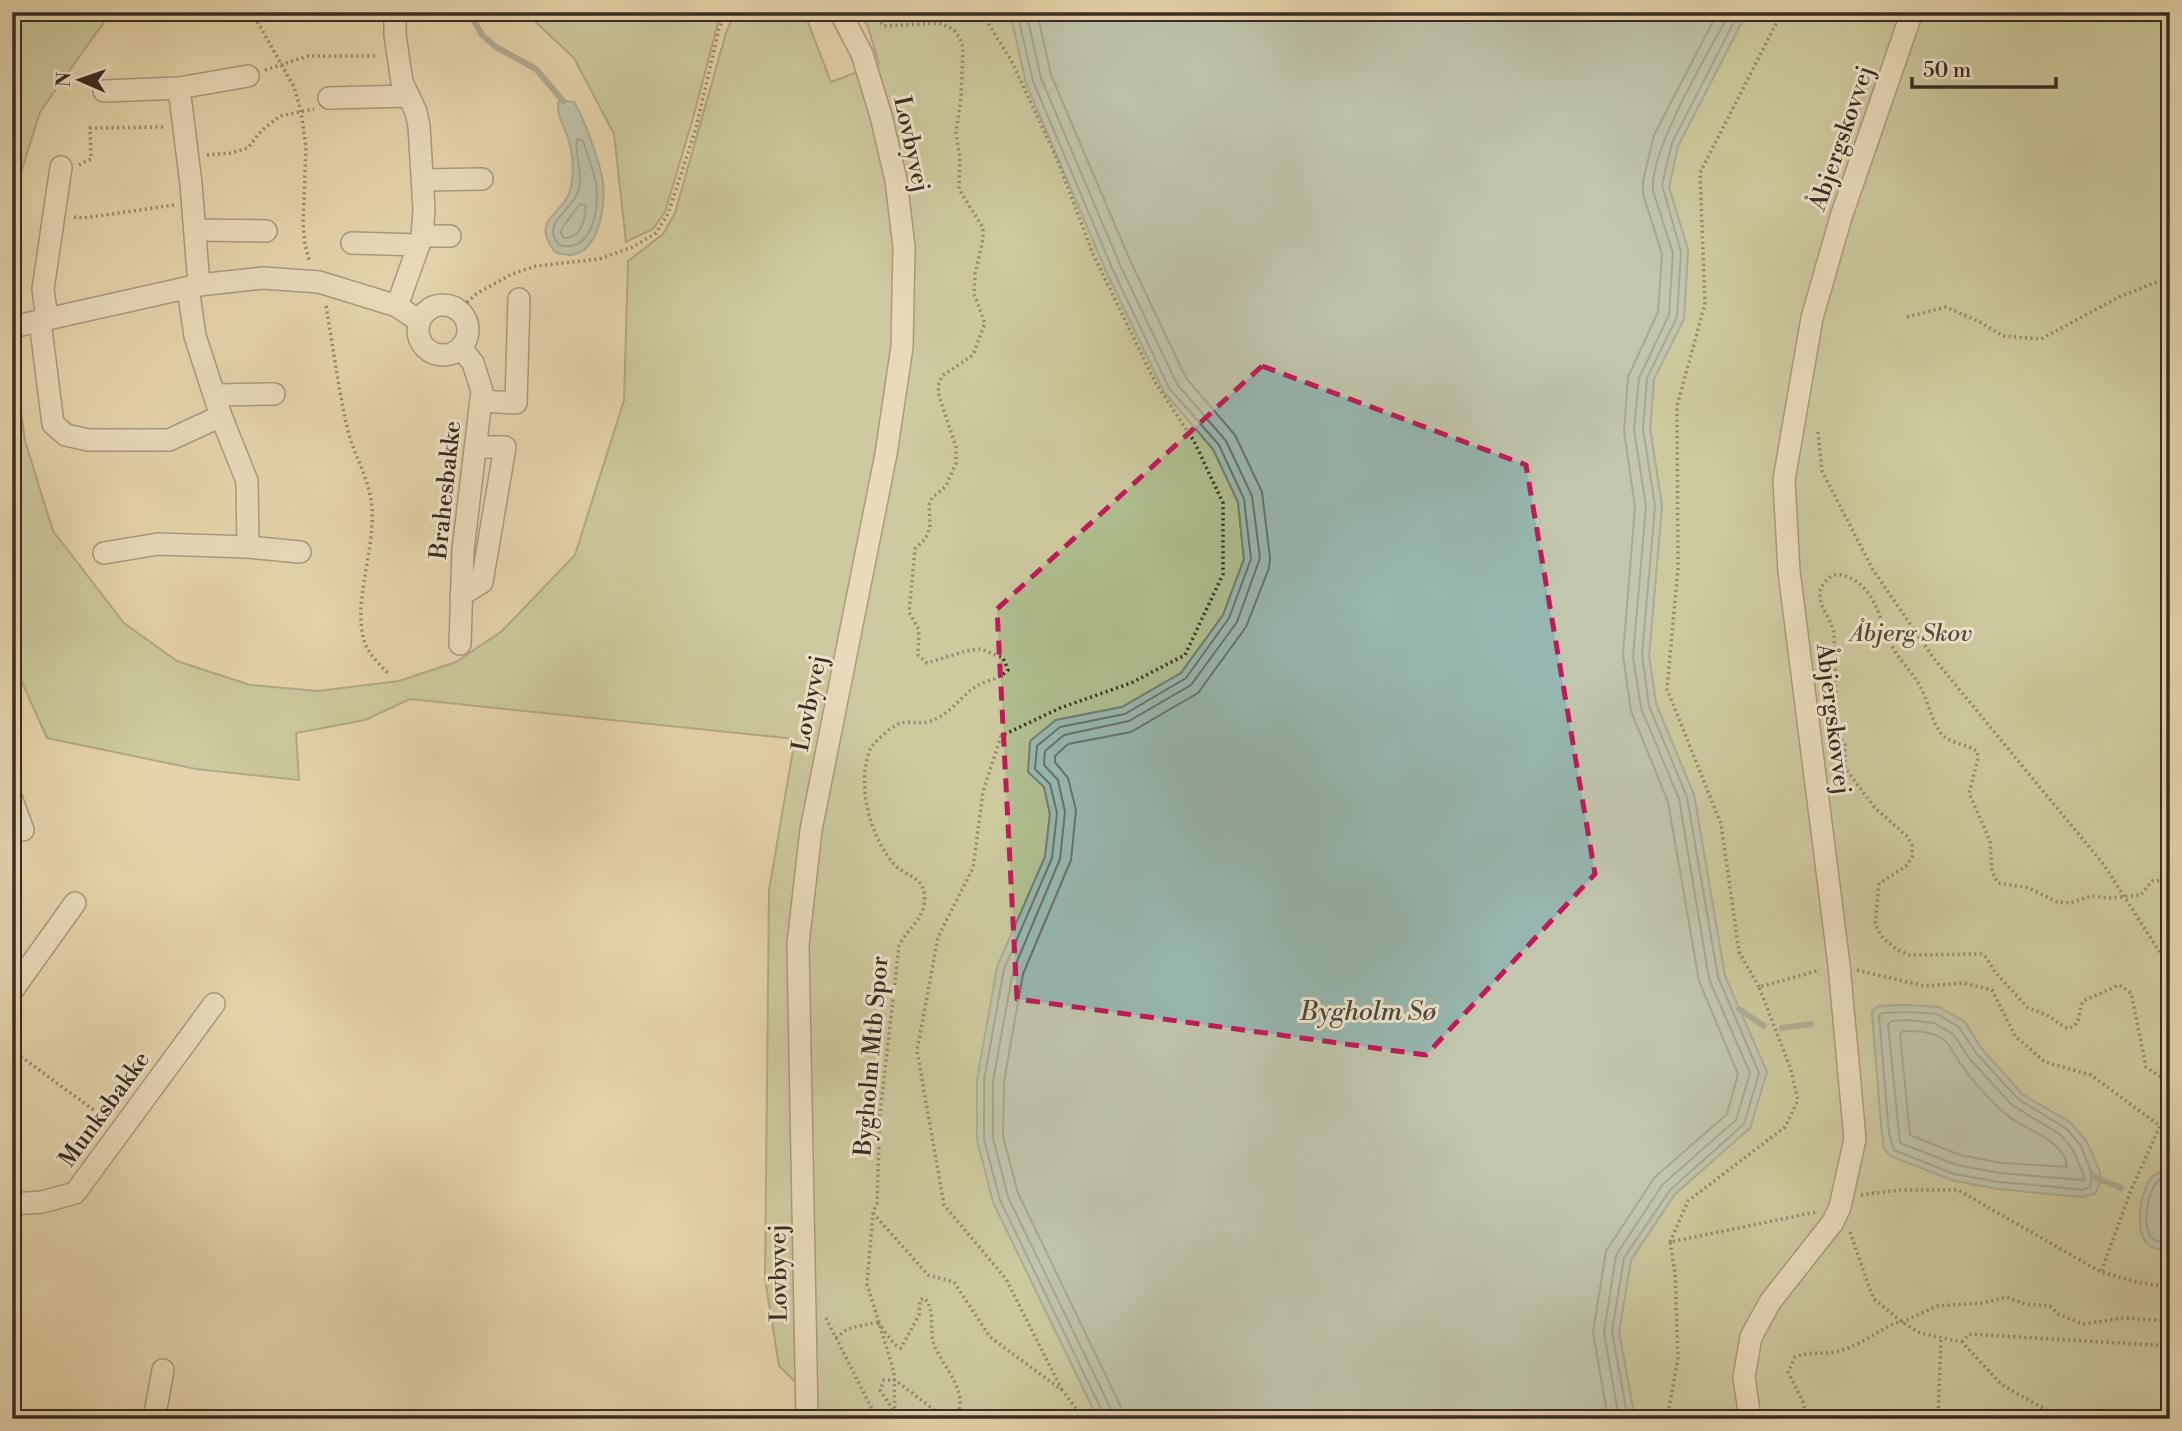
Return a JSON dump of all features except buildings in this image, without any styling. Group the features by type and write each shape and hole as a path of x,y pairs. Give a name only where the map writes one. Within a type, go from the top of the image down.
{"street":[{"path":"395,12 402,82 419,126 424,180 420,240 397,306"},
{"name":"Lovbyvej","path":"807,1419 798,944 811,830 888,440 902,347 904,260 896,180 863,54 840,12"},
{"name":"Åbjergskovvej","path":"1750,1419 1744,1377 1751,1337 1770,1302 1833,1222 1840,1207 1854,1139 1839,965 1788,570 1784,480 1812,318 1841,217 1912,12"},
{"path":"104,91 179,88 248,76"},
{"path":"179,88 195,230 195,336 221,416 247,481 248,547"},
{"path":"329,98 409,96"},
{"path":"60,172 43,289 43,320 53,424 66,435 88,440 169,440 221,416"},
{"path":"424,180 482,179"},
{"path":"195,230 267,231"},
{"path":"352,243 450,236"},
{"path":"12,327 194,287 263,278 319,282 397,306 419,321"},
{"path":"481,401 516,403 519,299"},
{"path":"441,304 459,310 468,325 468,333 461,348 443,355 434,354 420,340 419,321 424,313 441,304"},
{"name":"Brahesbakke","path":"460,644 463,550 481,401 479,376 461,348"},
{"path":"215,395 274,394"},
{"path":"461,595 482,582 505,447 476,447"},
{"path":"104,553 158,544 300,552"},
{"path":"17,795 23,830"},
{"path":"12,991 75,903"},
{"name":"Munksbakke","path":"12,1204 42,1202 75,1194 214,1004"},
{"path":"154,1419 163,1370"}],"path":[{"path":"252,12 294,88 301,111 306,148 303,223 305,245 325,298 347,429 367,481 372,506 372,543 360,616 364,641 370,654 389,674"},
{"path":"459,310 477,294 512,274 536,266 599,259 633,247 656,233 668,214 696,128 719,29 726,12"},
{"name":"Bygholm Mtb Spor","path":"873,1213 877,1203 880,1114 899,946 905,933 920,917 924,898 922,884 892,862 870,820 865,801 865,771 871,747 899,723 928,722 952,709 975,687 996,679 1008,670 1003,658 981,649 927,663 918,655 919,631 909,612 915,549 926,538 930,527 929,505 932,498 946,486 956,463 956,447 938,386 942,376 973,355 985,323 974,295 983,228 959,189 960,158 956,132 961,98 963,48 960,38 953,29 939,23 884,26 879,21 879,12"},
{"path":"977,12 1012,62 1057,159 1093,254 1149,371 1194,442 1223,503 1223,574 1185,654 1131,683 1060,708 1001,736 983,792 973,868 938,937 917,1051 944,1205 1006,1279 1062,1390 1084,1419"},
{"path":"1667,1419 1678,1358 1675,1273 1671,1242 1688,1201 1785,1127 1798,1100 1790,1067 1759,987 1739,952 1721,824 1667,689 1678,569 1677,406 1704,304 1700,173 1782,12"},
{"path":"248,76 309,56 398,56"},
{"path":"188,157 231,153 248,148 261,131 280,116 326,107 329,98"},
{"path":"60,172 91,159 90,128 184,126"},
{"path":"54,215 84,218 192,203"},
{"path":"1907,317 1946,307 2003,336 2041,340 2121,296 2170,277"},
{"path":"1818,432 1822,471 1872,570 1935,660 2104,864 2170,968"},
{"path":"2170,879 2152,881 2141,895 2091,896 2070,903 2057,902 2029,888 1998,883 1992,872 1990,841 1969,793 1978,759 1977,751 1946,739 1940,732 1920,687 1894,648 1878,608 1860,586 1854,580 1843,576 1837,575 1828,579 1820,589 1819,597 1834,632 1838,730 1845,745 1845,768 1875,808 1908,837 1912,846 1912,857 1906,866 1879,884 1876,929 1896,949 1909,955 1985,956 1995,972 2028,1007 2068,1029 2080,1022 2083,1001 2119,985 2131,993 2146,1067 2170,1083"},
{"path":"1759,987 1839,965 1924,986 1964,983 1992,990 2015,1036 2045,1062 2091,1075 2160,1126 2131,1190 2101,1272"},
{"path":"12,1050 122,1130"},
{"path":"1859,1195 1900,1190 1958,1190 2101,1272 2140,1283 2170,1287"},
{"path":"1671,1242 1840,1207 1847,1213 1852,1241 1873,1298 1902,1322 1920,1332 1962,1342 2002,1385 2062,1419"},
{"path":"873,1213 867,1284 895,1380 896,1417"},
{"path":"873,1213 928,1275 954,1282 990,1337 1062,1390"},
{"path":"1806,1419 1804,1404 1788,1372 1795,1357 1804,1353 1836,1352 1850,1348 1895,1323 1937,1306 1982,1303 2007,1297 2025,1304 2050,1306 2058,1314 2083,1324 2123,1318 2170,1321"},
{"path":"877,1322 893,1344 901,1348 919,1315 920,1300 924,1298 928,1302 932,1309 933,1342 960,1399 958,1415 953,1419"},
{"path":"824,1314 877,1419"},
{"path":"836,1338 848,1329 877,1322"},
{"path":"1962,1342 1969,1334 2170,1346"},
{"path":"1938,1419 1941,1338"},
{"path":"896,1417 880,1390 884,1380 895,1380 946,1419"}],"highlighted area":[{"path":"1262,366 1526,465 1595,874 1426,1055 1017,999 997,609"}],"green space":[{"path":"12,12 113,12 40,112 17,185 12,237"},
{"path":"525,12 721,12 665,212 653,229 626,242 614,134 574,58"},
{"path":"735,12 804,12 831,82 879,64 868,27 860,12 1010,12 1026,83 1106,271 1164,392 1213,449 1238,502 1244,559 1223,615 1181,673 1122,707 1056,720 1044,787 1050,814 1045,857 997,967 993,1202 1098,1419 816,1419 816,1402 779,1366 765,1279 769,890 795,739 410,699 365,720 296,733 299,780 196,769 47,738 12,660 12,346 25,441 53,531 124,623 177,661 250,685 318,691 399,681 456,662 502,631 575,555 624,400 628,261 663,234 675,213 726,33"},
{"name":"Åbjerg Skov","path":"1747,12 2170,12 2170,1169 2166,1169 2158,1249 2170,1249 2170,1419 1635,1419 1619,1332 1631,1260 1675,1194 1750,1128 1766,1072 1725,976 1694,795 1656,704 1649,656 1662,506 1650,428 1654,379 1684,319 1688,250 1669,187 1678,146","holes":["1909,1005 1965,1022 1981,1048 2022,1094 2071,1123 2087,1142 2084,1197 1998,1189 1952,1180 1882,1135 1872,1012 1878,1006"]}],"water":[{"name":"Bygholm Sø","path":"1010,12 1747,12 1678,146 1669,187 1688,250 1684,319 1654,379 1650,428 1662,506 1649,656 1656,704 1694,795 1725,976 1767,1072 1750,1128 1675,1194 1631,1260 1619,1332 1635,1419 1098,1419 993,1202 977,1140 977,1080 997,967 1045,857 1050,814 1044,787 1028,772 1030,741 1056,720 1122,707 1181,673 1223,615 1244,559 1238,502 1213,449 1164,392 1106,271 1026,83"},
{"path":"558,102 574,102 582,119 599,165 604,192 602,215 594,237 581,252 571,255 555,252 545,231 547,223 563,204 571,187 571,149 558,110"},
{"path":"1878,1006 1939,1007 1965,1022 1981,1048 2022,1094 2071,1123 2087,1142 2100,1172 2096,1193 2084,1197 1998,1189 1952,1180 1890,1156 1884,1148 1882,1135 1872,1012"},
{"path":"2166,1169 2170,1169 2170,1249 2159,1249 2151,1247 2144,1239 2140,1211 2148,1183"}],"waterway":[{"path":"469,12 482,35 496,47 536,69 563,101"},
{"path":"1739,1009 1764,1026"},
{"path":"1782,1028 1811,1024"},
{"path":"2094,1177 2121,1188"}]}
